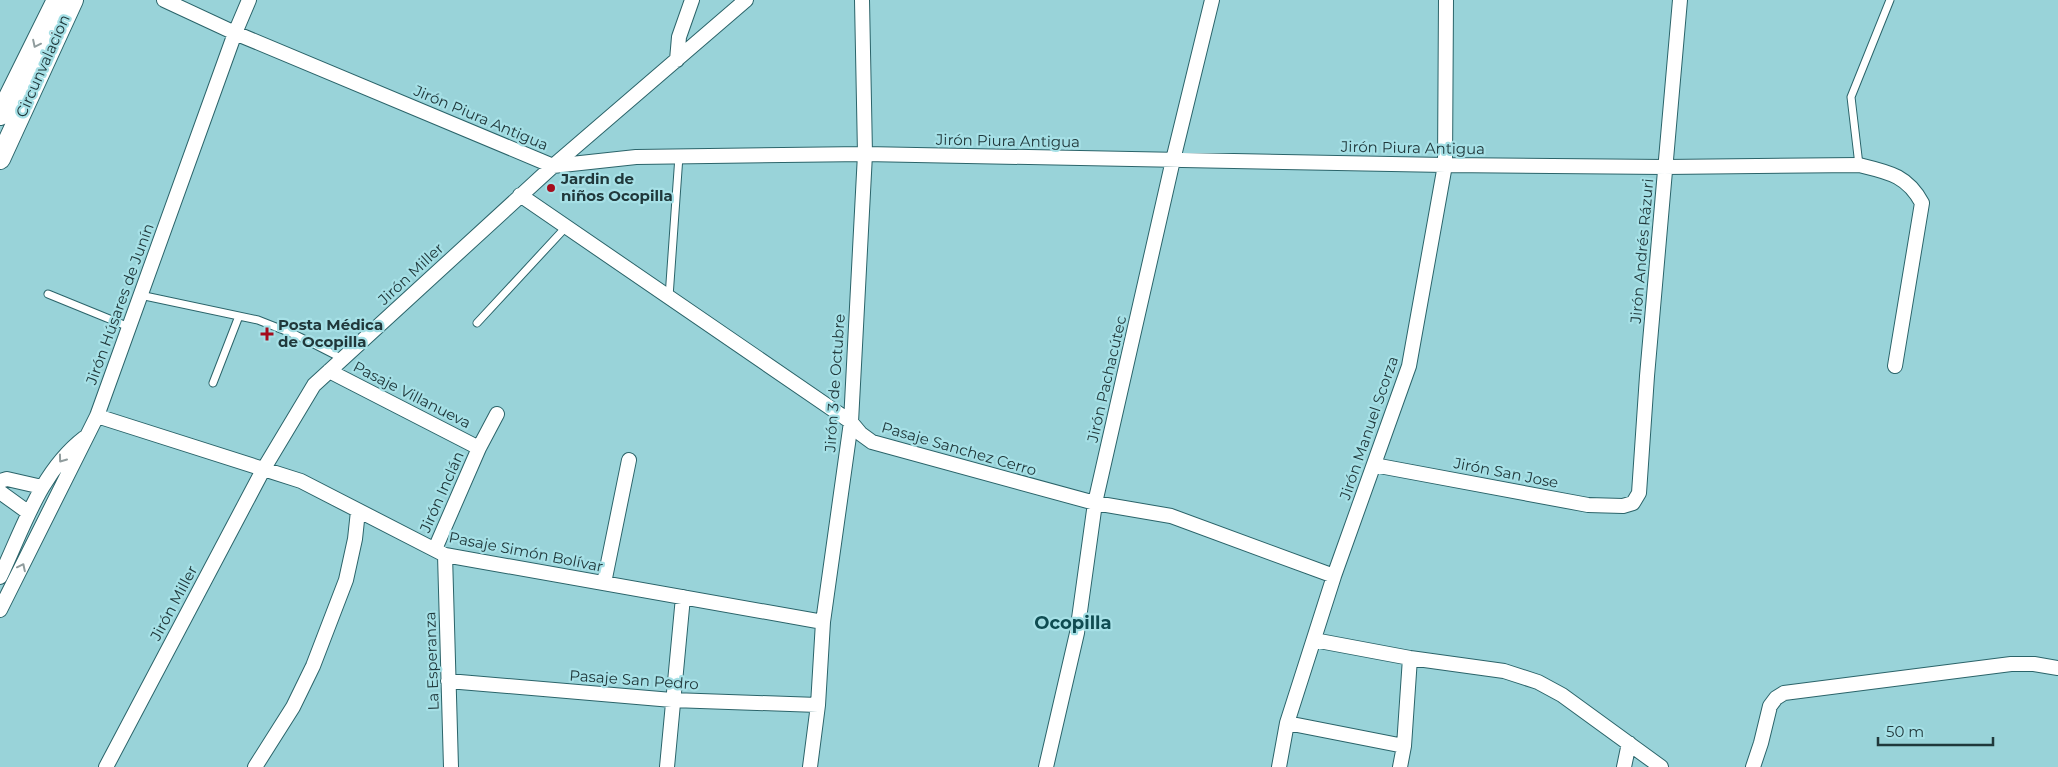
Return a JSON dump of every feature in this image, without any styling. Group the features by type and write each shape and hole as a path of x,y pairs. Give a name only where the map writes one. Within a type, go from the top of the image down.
{"street":[{"name":"Circunvalacion","path":"0,115 57,0"},
{"name":"Circunvalacion","path":"0,159 73,0"},
{"name":"Jirón Piura Antigua","path":"164,0 235,33 553,166 636,157 865,154 1445,165 1665,167 1860,165 1885,171 1902,179 1915,189 1922,203 1895,366"},
{"name":"Jirón Húsares de Junín","path":"0,610 97,416 235,33 249,0"},
{"path":"677,60 679,37 692,0"},
{"name":"Jirón Miller","path":"106,767 263,470 314,385 520,195 746,0"},
{"path":"862,0 867,0"},
{"name":"Jirón 3 de Octubre","path":"810,767 818,705 824,622 851,422 865,154 862,0"},
{"name":"Jirón Pachacútec","path":"1046,767 1077,632 1095,504 1173,160 1212,0"},
{"name":"Jirón Manuel Scorza","path":"1279,767 1287,723 1334,576 1410,366 1445,165 1446,0"},
{"name":"Jirón Andrés Rázuri","path":"1633,503 1639,493 1647,376 1680,0"},
{"name":"Pasaje Sanchez Cerro","path":"520,195 851,422 861,434 872,442 1095,504 1171,516 1334,576"},
{"name":"Pasaje Villanueva","path":"329,371 479,448"},
{"name":"Jirón Inclán","path":"440,552 479,448 497,414"},
{"name":"Pasaje Simón Bolívar","path":"97,416 302,481 440,552 824,622"},
{"path":"0,577 42,487 68,450 86,436"},
{"path":"604,583 629,460"},
{"name":"Jirón San Jose","path":"1374,465 1588,505 1623,506 1633,503"},
{"path":"0,481 7,479 42,487"},
{"path":"0,492 29,513"},
{"path":"255,767 293,707 313,666 346,580 355,539 358,511"},
{"name":"La Esperanza","path":"440,552 451,767"},
{"path":"667,767 683,597"},
{"path":"1314,640 1410,658 1504,671 1538,682 1562,695 1661,767"},
{"path":"1400,767 1404,746 1410,658"},
{"path":"1752,767 1761,743 1770,706 1776,698 1784,693 2011,664 2034,664 2058,668"},
{"name":"Pasaje San Pedro","path":"448,681 672,700 818,705"},
{"path":"1287,723 1404,746"},
{"path":"1624,767 1629,743"}],"lane":[{"path":"1860,165 1851,97 1890,0"},
{"path":"669,297 679,156"},
{"path":"478,323 566,227"},
{"path":"48,294 129,328"},
{"path":"140,295 258,320 296,335 343,358"},
{"path":"213,383 239,316"}],"place":[{"name":"Jardin de niños Ocopilla","path":"551,188"},
{"name":"Posta Médica de Ocopilla","path":"267,334"}],"district":[{"name":"Ocopilla","path":"1073,623"}]}
